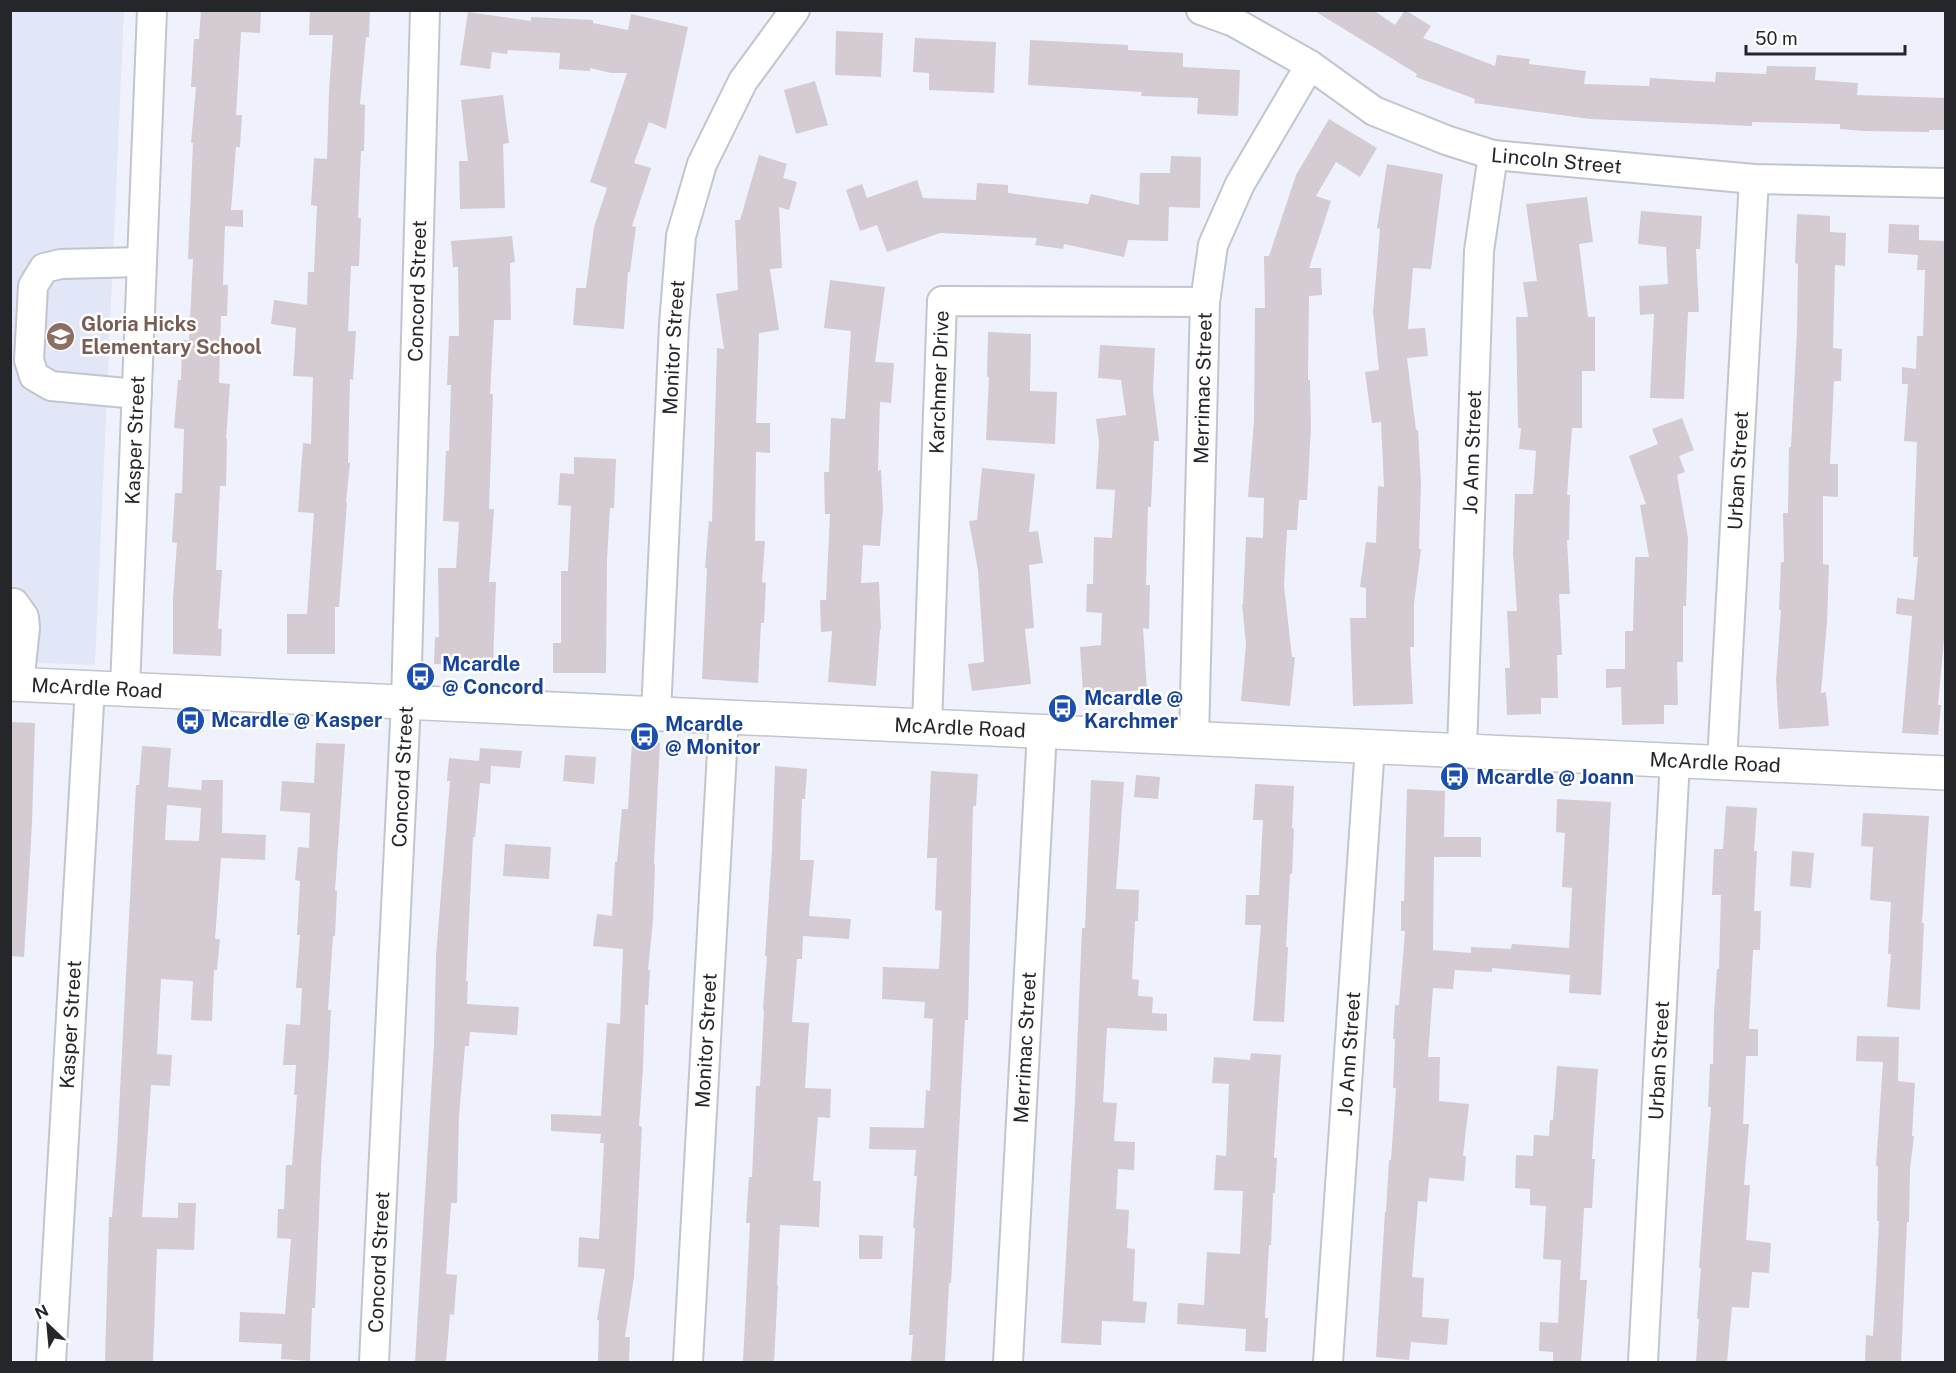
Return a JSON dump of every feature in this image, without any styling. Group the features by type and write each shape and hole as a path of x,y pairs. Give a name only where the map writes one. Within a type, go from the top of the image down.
{"main road":[{"name":"McArdle Road","path":"15,684 1946,773"}],"street":[{"name":"Kasper Street","path":"125,689 152,10"},
{"name":"Concord Street","path":"374,1362 406,702 425,10"},
{"name":"Monitor Street","path":"656,713 674,325 681,236 702,164 743,81 795,10"},
{"name":"Lincoln Street","path":"1201,10 1234,22 1310,64 1374,111 1446,140 1493,155 1754,179 1946,183"},
{"name":"Merrimac Street","path":"1194,738 1205,302 1213,245 1239,184 1310,64"},
{"name":"Jo Ann Street","path":"1462,750 1479,251 1493,155"},
{"name":"Urban Street","path":"1722,762 1754,179"},
{"path":"137,394 51,387 34,376 29,360 33,286 44,268 61,264 142,262"},
{"name":"Karchmer Drive","path":"927,726 942,301 1205,302"},
{"path":"10,603 14,603 24,617 15,684"},
{"name":"Kasper Street","path":"51,1362 90,687"},
{"name":"Monitor Street","path":"688,1362 724,716"},
{"name":"Merrimac Street","path":"1008,1362 1042,731"},
{"name":"Jo Ann Street","path":"1328,1362 1370,746"},
{"name":"Urban Street","path":"1643,1362 1675,760"}],"shaded area":[{"name":"Gloria Hicks Elementary School","path":"11,11 124,11 95,665 11,662"}],"building":[{"path":"201,10 261,10 260,33 241,32 236,115 242,115 240,147 236,147 231,210 243,210 243,227 225,226 223,285 228,285 227,316 221,316 219,383 230,384 226,439 226,486 220,486 216,570 222,570 218,629 222,629 221,656 173,654 173,598 177,543 172,542 175,493 182,493 184,429 174,428 178,380 181,380 182,340 189,340 193,259 188,259 193,143 191,143 196,87 191,87 194,39 199,39"},
{"path":"310,10 370,10 369,37 366,37 360,104 365,105 364,151 361,151 358,218 361,218 359,266 351,266 348,331 356,331 353,380 350,379 348,463 350,463 347,503 339,607 335,607 335,654 287,654 287,614 307,614 314,513 298,512 303,443 311,444 313,377 293,376 296,328 271,324 274,300 307,305 308,272 314,272 317,206 311,205 314,158 327,159 333,35 309,35"},
{"path":"1313,10 1373,10 1395,25 1405,10 1431,26 1423,38 1495,66 1497,55 1530,59 1529,64 1586,71 1584,84 1649,86 1650,78 1715,82 1716,72 1766,74 1767,66 1816,67 1815,80 1858,83 1857,95 1946,98 1946,130 1864,131 1840,129 1840,124 1752,122 1752,126 1590,119 1474,103 1475,99 1416,77 1417,74"},
{"path":"468,12 531,21 531,17 593,20 593,23 628,30 631,14 688,27 666,129 649,122 634,163 651,168 632,226 636,227 630,272 628,272 624,329 573,325 576,288 586,288 594,227 607,188 590,182 627,73 611,73 590,68 590,71 559,69 560,53 508,50 507,54 492,52 490,69 460,65"},
{"path":"836,31 883,33 881,77 835,75"},
{"path":"915,38 996,42 994,93 929,90 929,73 913,72"},
{"path":"1030,40 1128,45 1128,50 1183,53 1183,67 1240,70 1238,116 1197,114 1198,98 1141,96 1142,92 1028,85"},
{"path":"815,81 828,125 796,134 784,90"},
{"path":"503,95 509,143 503,144 505,208 460,209 459,161 468,161 461,100"},
{"path":"1329,119 1377,148 1360,177 1336,162 1316,196 1331,201 1309,268 1321,268 1322,295 1309,296 1308,380 1310,380 1311,426 1307,500 1299,500 1297,530 1287,530 1284,585 1292,657 1295,657 1290,706 1241,701 1246,644 1242,604 1246,537 1263,538 1264,498 1248,497 1254,420 1255,308 1265,308 1264,256 1269,256 1296,175"},
{"path":"759,155 787,164 783,178 797,182 789,210 779,207 782,268 770,269 779,330 759,333 756,423 770,423 770,453 756,452 755,541 765,541 762,582 766,583 758,683 702,679 707,568 705,568 709,521 712,522 717,348 724,349 716,294 738,290 735,220 740,220"},
{"path":"1171,156 1201,157 1200,208 1169,207 1168,241 1128,240 1124,257 1064,244 1063,249 1035,245 1037,238 940,233 887,252 877,225 860,231 846,190 862,184 867,198 917,180 923,198 976,200 977,183 1008,185 1008,193 1088,204 1091,194 1139,205 1140,173 1170,173"},
{"path":"1387,164 1443,174 1431,269 1413,268 1408,329 1425,328 1428,356 1407,358 1416,430 1418,430 1421,483 1419,549 1421,549 1414,604 1414,647 1410,647 1413,704 1353,706 1350,618 1366,618 1366,588 1360,587 1366,542 1376,543 1378,486 1384,487 1381,422 1372,423 1365,372 1379,370 1373,312 1380,229 1377,228"},
{"path":"1587,197 1593,242 1579,244 1588,317 1595,317 1595,371 1582,371 1582,428 1572,428 1567,495 1570,495 1569,540 1567,540 1570,594 1559,594 1562,655 1557,655 1558,698 1541,698 1541,714 1507,715 1505,668 1510,668 1507,611 1517,611 1513,552 1515,494 1533,494 1536,451 1519,449 1521,428 1518,428 1516,317 1528,317 1523,282 1537,281 1526,204"},
{"path":"1641,211 1702,216 1700,249 1696,249 1699,312 1688,312 1684,399 1650,398 1654,314 1640,315 1639,286 1668,284 1666,247 1638,244"},
{"path":"1797,214 1830,216 1830,232 1846,233 1845,266 1835,265 1833,348 1842,349 1841,381 1834,381 1830,464 1838,464 1838,497 1823,496 1823,564 1829,565 1821,693 1826,692 1829,726 1779,729 1776,680 1781,610 1779,610 1781,562 1784,562 1783,513 1788,513 1789,447 1791,447 1797,331 1798,264 1795,263"},
{"path":"1889,224 1919,225 1919,240 1946,241 1946,617 1938,705 1941,705 1938,735 1902,733 1912,616 1896,614 1897,598 1914,600 1918,557 1913,557 1917,442 1904,441 1908,384 1902,384 1902,367 1916,369 1917,336 1923,336 1925,270 1917,270 1918,255 1888,253"},
{"path":"512,236 515,262 510,263 511,320 494,320 490,394 493,394 489,509 494,509 489,582 496,582 493,665 434,664 435,637 439,637 438,568 456,568 459,522 443,521 446,451 449,451 451,385 447,385 449,336 459,336 458,267 453,267 451,241"},
{"path":"830,280 885,287 875,362 894,363 891,403 880,402 878,471 881,470 883,508 880,546 863,545 861,583 879,582 881,629 876,686 828,682 832,631 821,632 820,600 826,600 830,514 825,514 824,472 829,472 831,418 845,419 851,331 824,328"},
{"path":"988,332 1031,334 1030,391 1057,392 1055,444 986,440 989,377 987,377"},
{"path":"1100,345 1155,348 1153,390 1159,441 1154,441 1151,507 1148,507 1146,585 1150,585 1149,629 1143,628 1147,690 1083,694 1080,647 1101,645 1102,613 1086,612 1087,584 1093,584 1094,537 1112,538 1115,490 1096,489 1099,442 1096,419 1126,415 1121,380 1098,378"},
{"path":"1682,418 1694,450 1679,456 1685,472 1677,475 1688,538 1686,606 1683,606 1683,662 1677,662 1678,705 1664,705 1664,724 1622,725 1621,687 1606,688 1606,669 1625,669 1625,631 1633,631 1635,557 1649,557 1640,505 1646,504 1629,456 1658,444 1652,429"},
{"path":"574,457 616,459 614,508 610,508 607,561 606,673 553,673 553,643 561,643 561,571 568,571 571,506 558,505 560,473 574,474"},
{"path":"982,468 1035,474 1029,532 1038,531 1043,563 1029,565 1034,628 1025,629 1031,684 972,691 968,664 984,662 978,570 969,521 977,520"},
{"path":"10,722 35,723 24,957 10,956"},
{"path":"632,742 660,743 653,920 648,970 650,970 648,1005 645,1005 639,1126 642,1127 637,1225 634,1277 625,1337 630,1337 629,1362 598,1362 599,1320 597,1320 605,1269 578,1267 579,1237 599,1239 604,1143 600,1143 601,1134 551,1131 551,1114 601,1116 607,1023 620,1024 623,949 593,946 597,914 612,916 615,862 617,862 622,809 628,809"},
{"path":"316,743 345,744 335,891 337,891 335,936 333,936 328,1010 331,1010 315,1308 312,1308 310,1361 281,1359 282,1344 239,1342 240,1312 285,1314 291,1239 277,1238 278,1209 284,1209 286,1165 292,1165 297,1095 294,1095 296,1065 283,1065 286,1024 300,1025 302,988 296,988 300,935 297,935 300,881 295,880 298,847 309,848 310,813 280,811 282,781 314,783"},
{"path":"142,746 171,748 168,787 201,790 202,780 223,780 222,833 266,835 265,860 221,858 215,939 220,939 217,970 214,970 212,1021 191,1020 193,981 161,979 157,1054 172,1055 170,1086 151,1085 142,1217 178,1218 178,1203 196,1203 194,1250 157,1249 153,1362 105,1362 109,1217 112,1217 117,1149 136,785 139,785","holes":["167,805 201,808 199,841 165,840"]},
{"path":"480,748 522,751 520,768 491,766 490,784 480,783 475,837 473,837 466,981 468,981 467,1004 519,1007 517,1035 470,1032 469,1046 465,1046 459,1116 457,1203 451,1203 446,1274 457,1275 454,1315 450,1314 446,1362 415,1362 434,1044 436,956 450,781 447,781 449,758 479,761"},
{"path":"565,755 596,757 594,784 563,781"},
{"path":"775,766 807,769 805,799 802,799 800,860 814,860 809,916 851,919 849,939 803,936 802,959 797,959 792,1022 809,1023 805,1088 831,1089 830,1118 818,1117 813,1181 821,1181 819,1227 780,1225 774,1362 743,1362 750,1223 746,1223 749,1177 752,1177 756,1086 760,1086"},
{"path":"931,771 978,774 976,806 973,806 968,1020 965,1020 945,1362 911,1362 913,1335 909,1335 917,1176 914,1176 916,1150 869,1149 870,1127 924,1128 926,1090 930,1091 933,1019 924,1018 925,1002 882,999 883,967 939,969 942,911 935,910 937,858 927,858"},
{"path":"1136,775 1160,777 1158,799 1134,797"},
{"path":"1091,780 1124,782 1116,889 1139,890 1132,979 1139,980 1138,996 1153,997 1152,1013 1167,1014 1167,1031 1107,1028 1103,1102 1117,1103 1114,1141 1135,1142 1134,1170 1118,1169 1116,1209 1129,1210 1127,1248 1135,1249 1133,1301 1147,1302 1145,1323 1102,1321 1101,1345 1061,1343 1082,928 1085,928"},
{"path":"1255,784 1294,786 1292,828 1294,829 1286,947 1288,947 1284,1022 1253,1021 1261,925 1245,925 1246,895 1259,895 1263,820 1253,820"},
{"path":"1407,789 1445,791 1444,837 1481,837 1481,857 1434,857 1433,950 1471,953 1471,947 1511,949 1512,944 1569,948 1572,888 1562,887 1565,833 1556,832 1557,799 1611,802 1601,995 1569,993 1570,975 1492,968 1492,972 1455,970 1453,989 1433,988 1428,1057 1440,1057 1439,1101 1469,1104 1463,1156 1466,1156 1464,1181 1429,1178 1427,1202 1418,1201 1412,1277 1424,1278 1422,1317 1449,1319 1447,1345 1411,1342 1409,1360 1376,1357 1396,1088 1393,1088 1395,1005 1399,1005 1405,931 1401,931 1401,901 1404,901"},
{"path":"1726,806 1757,808 1754,911 1761,911 1760,950 1753,950 1749,1029 1758,1029 1758,1056 1746,1056 1743,1124 1749,1124 1744,1185 1750,1185 1746,1240 1771,1243 1769,1273 1752,1272 1749,1308 1732,1307 1727,1362 1696,1362 1701,1268 1699,1268 1711,1107 1708,1107 1710,1064 1713,1064 1714,1014 1717,969 1719,969 1721,895 1712,895 1714,849 1723,849"},
{"path":"1863,813 1929,816 1922,923 1924,923 1920,1010 1887,1007 1891,954 1888,954 1891,902 1870,900 1873,847 1861,846"},
{"path":"505,844 551,847 549,879 503,876"},
{"path":"1792,851 1814,853 1811,888 1790,886"},
{"path":"1857,1036 1899,1037 1898,1081 1915,1083 1901,1362 1865,1362 1866,1335 1873,1336 1879,1221 1877,1221 1878,1166 1876,1166 1883,1062 1856,1061"},
{"path":"1251,1053 1281,1055 1274,1158 1277,1158 1275,1193 1273,1193 1265,1318 1268,1318 1266,1352 1245,1351 1246,1329 1177,1324 1178,1303 1204,1305 1207,1252 1240,1254 1243,1191 1214,1190 1216,1155 1226,1156 1229,1084 1212,1083 1214,1057 1250,1060"},
{"path":"1557,1066 1598,1069 1592,1159 1595,1159 1592,1208 1584,1208 1580,1280 1587,1280 1581,1362 1553,1362 1553,1352 1539,1351 1540,1322 1558,1323 1561,1260 1543,1259 1546,1206 1530,1205 1530,1189 1515,1188 1516,1155 1533,1156 1534,1135 1549,1136 1550,1120 1553,1120"},
{"path":"859,1235 883,1236 882,1259 859,1259"}],"place":[{"name":"Gloria Hicks Elementary School","path":"60,336"},
{"name":"Mcardle @ Concord","path":"421,676"},
{"name":"Mcardle @ Karchmer","path":"1063,709"},
{"name":"Mcardle @ Kasper","path":"190,720"},
{"name":"Mcardle @ Monitor","path":"644,736"},
{"name":"Mcardle @ Joann","path":"1455,777"}]}
